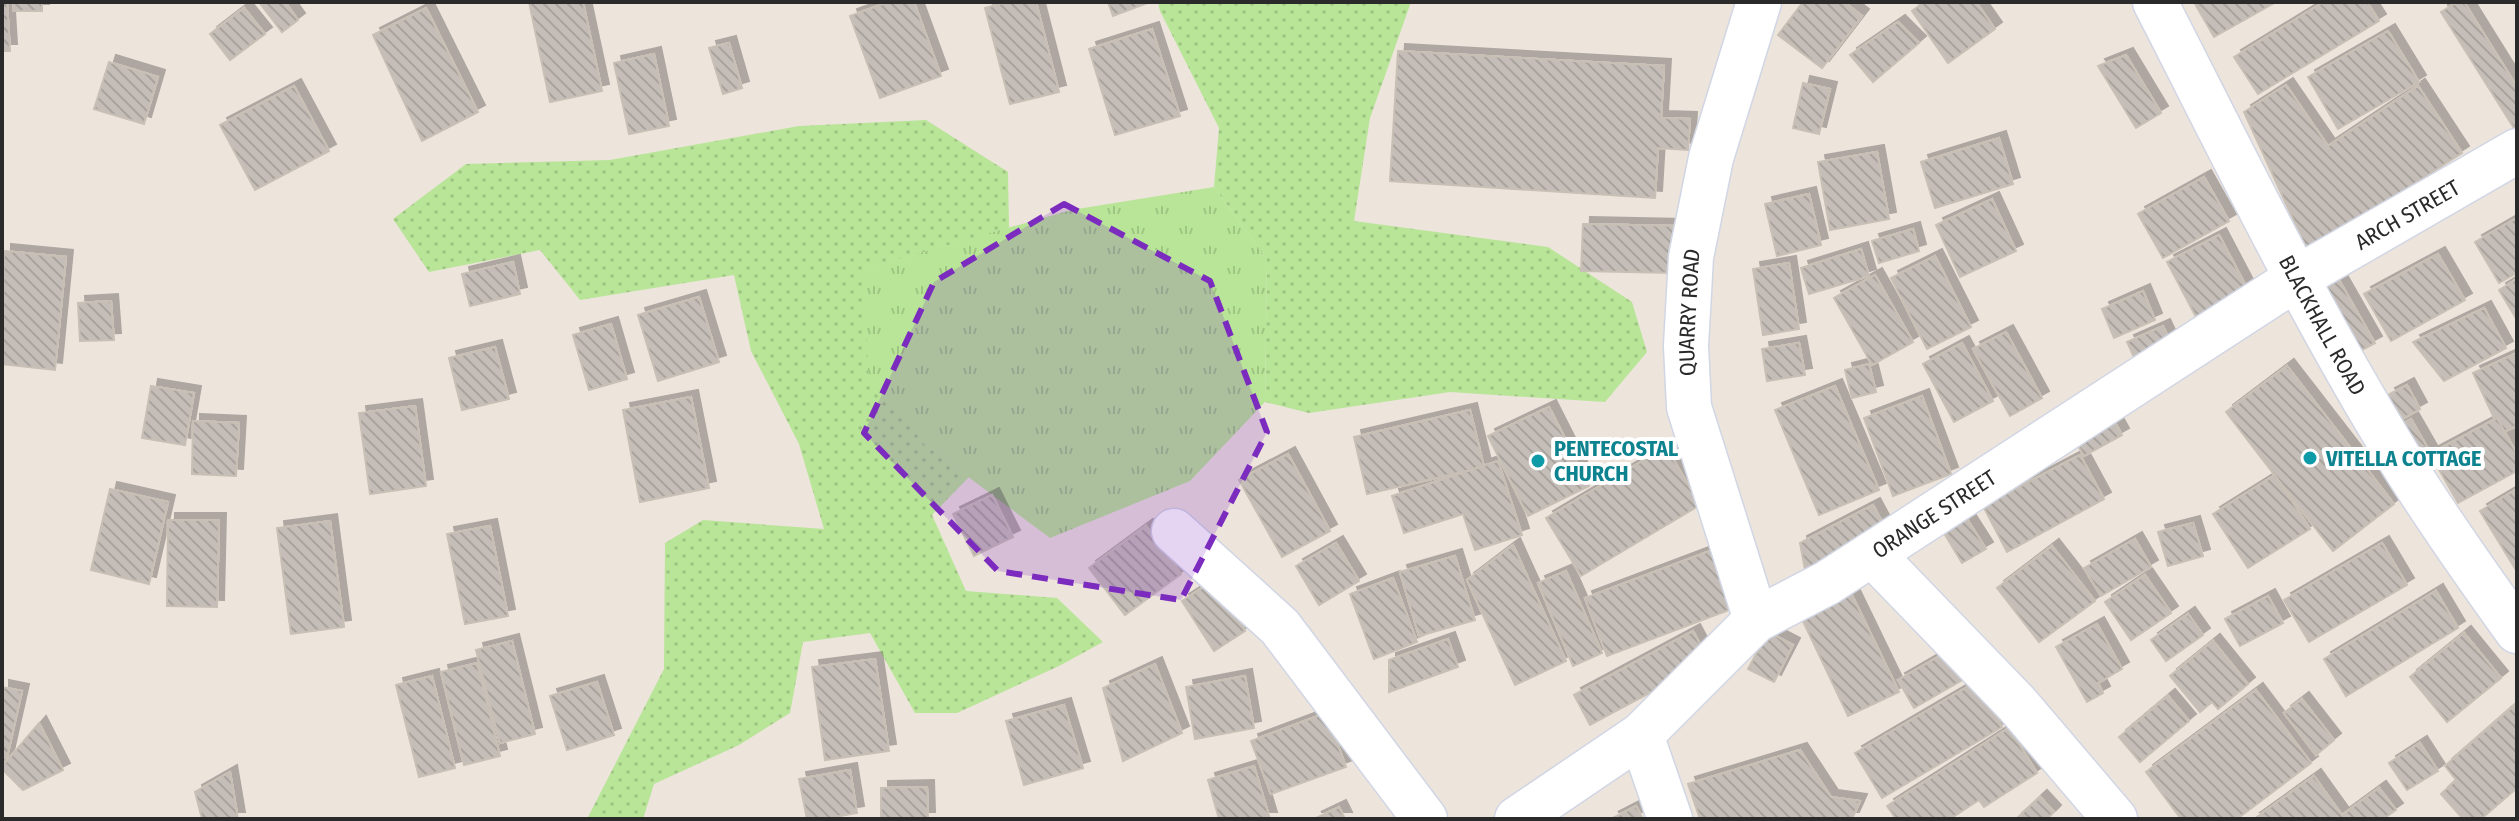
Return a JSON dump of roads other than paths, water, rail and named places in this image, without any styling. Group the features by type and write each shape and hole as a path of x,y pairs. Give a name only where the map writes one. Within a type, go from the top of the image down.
{"street":[{"name":"BLACKHALL ROAD","path":"2155,2 2297,278 2397,455 2467,562 2517,631"},
{"name":"QUARRY ROAD","path":"1749,4 1711,158 1691,257 1686,346 1689,407 1756,620"},
{"name":"ARCH STREET","path":"2297,278 2517,151"},
{"name":"ORANGE STREET","path":"2115,819 2017,704 1872,554 2297,278"},
{"path":"1174,531 1280,627 1425,819"},
{"path":"1517,819 1641,735 1756,620 1827,583 1872,554"},
{"path":"1641,735 1670,819"}],"place":[{"name":"VITELLA COTTAGE","path":"2310,458"},
{"name":"PENTECOSTAL CHURCH","path":"1538,461"}]}
